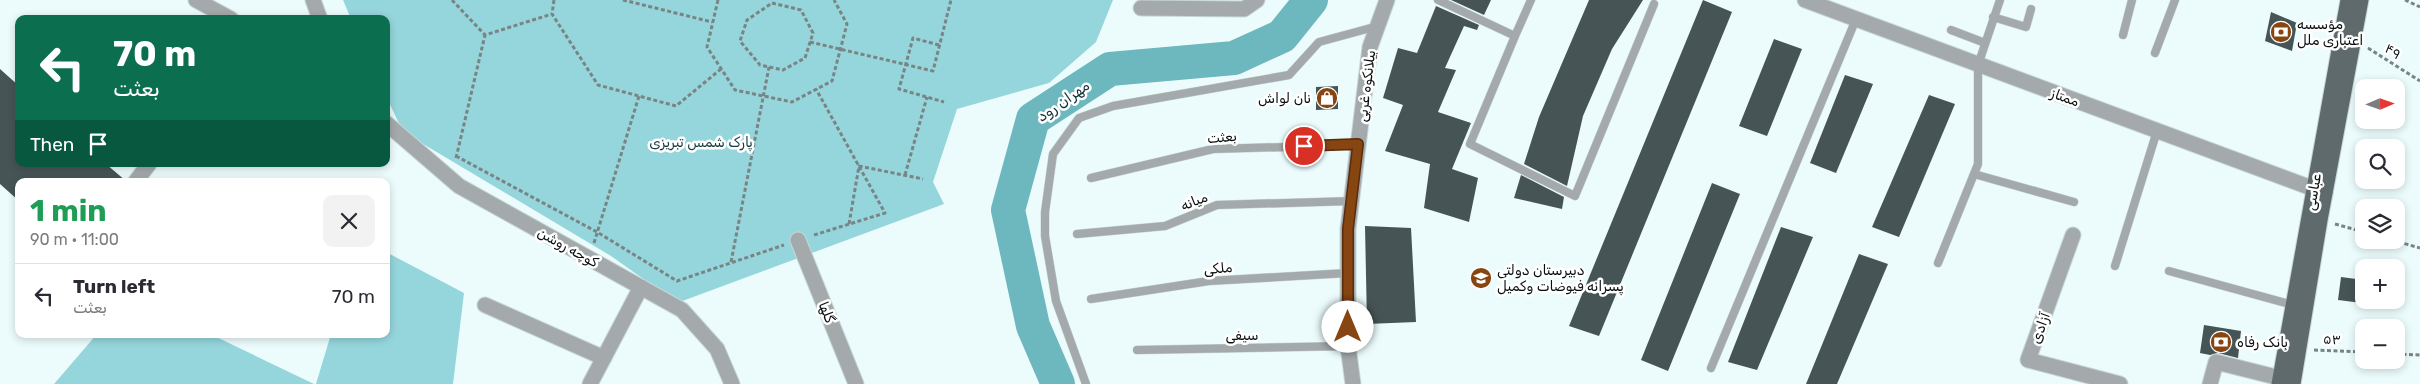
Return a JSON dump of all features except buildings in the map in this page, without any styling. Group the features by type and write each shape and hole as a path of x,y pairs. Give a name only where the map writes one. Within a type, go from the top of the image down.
{"main road":[{"name":"عباسى","path":"2286,382 2299,349 2320,220 2320,191 2348,0"},
{"name":"عباسى","path":"2286,382 2293,305 2354,39 2361,0"}],"street":[{"path":"196,0 224,15"},
{"path":"313,0 319,15"},
{"path":"1140,8 1244,10 1257,0"},
{"name":"بیلانکوه غربی","path":"1353,384 1348,346 1348,229 1370,47 1388,0"},
{"name":"ممتاز","path":"1806,0 2320,191"},
{"name":"کوچه روشن","path":"390,126 460,186 682,310 716,350 732,384"},
{"path":"138,178 147,167"},
{"name":"آزادی","path":"2073,235 2028,360 2090,380 2120,384"},
{"name":"گلها","path":"798,240 856,384"},
{"path":"590,384 641,287"},
{"path":"485,305 604,358"},
{"path":"2210,384 2216,362 2286,382"}],"lane":[{"path":"1438,0 1515,36"},
{"path":"1531,0 1470,144 1575,196 1654,4"},
{"path":"1938,263 1978,164 1978,64 2000,0"},
{"path":"2123,35 2132,0"},
{"path":"2155,53 2175,0"},
{"path":"1993,17 2026,27 2032,10"},
{"path":"1711,368 1856,19"},
{"path":"1086,384 1056,301 1046,236 1045,212 1053,154 1079,118 1113,106 1289,75 1319,42 1378,26"},
{"path":"1950,30 1985,44"},
{"path":"2114,266 2157,131"},
{"name":"بعثت","path":"1091,178 1213,149 1358,144"},
{"path":"1974,174 2074,202"},
{"name":"میانه","path":"1077,234 1165,226 1217,205 1352,201"},
{"path":"2169,270 2293,305"},
{"name":"ملکی","path":"1091,299 1209,280 1348,273"},
{"name":"سیفی","path":"1137,350 1348,346"}],"path":[{"path":"452,0 485,35"},
{"path":"554,0 552,14 598,85 676,106 721,69"},
{"path":"623,0 712,22"},
{"path":"718,0 707,47 735,90 792,102 832,81 847,24 834,0"},
{"path":"810,42 933,71 951,0"},
{"path":"2405,0 2420,7"},
{"path":"772,3 801,10 813,33 805,58 783,70 769,67 760,65 740,41 748,20 772,3"},
{"path":"485,35 552,14"},
{"path":"450,178 485,35"},
{"path":"939,45 913,38 899,90 944,102"},
{"name":"۴۹","path":"2354,39 2420,81"},
{"path":"731,262 769,67"},
{"path":"456,156 597,232 676,281 885,213 816,89"},
{"path":"589,258 639,96"},
{"path":"905,175 927,97"},
{"path":"859,166 923,179"},
{"path":"849,224 859,166"},
{"path":"2320,220 2355,230"},
{"path":"2405,244 2420,248"},
{"name":"۵۳","path":"2299,349 2355,352"},
{"path":"2405,354 2420,355"}],"green space":[{"name":"پارک شمس تبریزی","path":"343,0 1113,0 1096,42 1049,83 957,109 933,182 944,204 677,303 611,256 403,132 390,104 390,15 349,15"},
{"path":"390,254 464,293 453,384 316,384 330,338 390,338"},
{"path":"94,338 218,338 314,384 54,384"}],"waterway":[{"name":"مهران رود","path":"1058,384 1033,326 1008,210 1033,119 1110,69 1234,58 1282,36 1311,0"}],"place":[{"name":"مؤسسه اعتباری ملل","path":"2281,32"},
{"name":"نان لواش","path":"1327,98"},
{"name":"دبیرستان دولتی پسرانه فیوضات وکمیل","path":"1481,278"},
{"name":"بانک رفاه","path":"2221,342"}],"route":[{"path":"1304,146 1358,144 1348,229 1348,327"}]}
